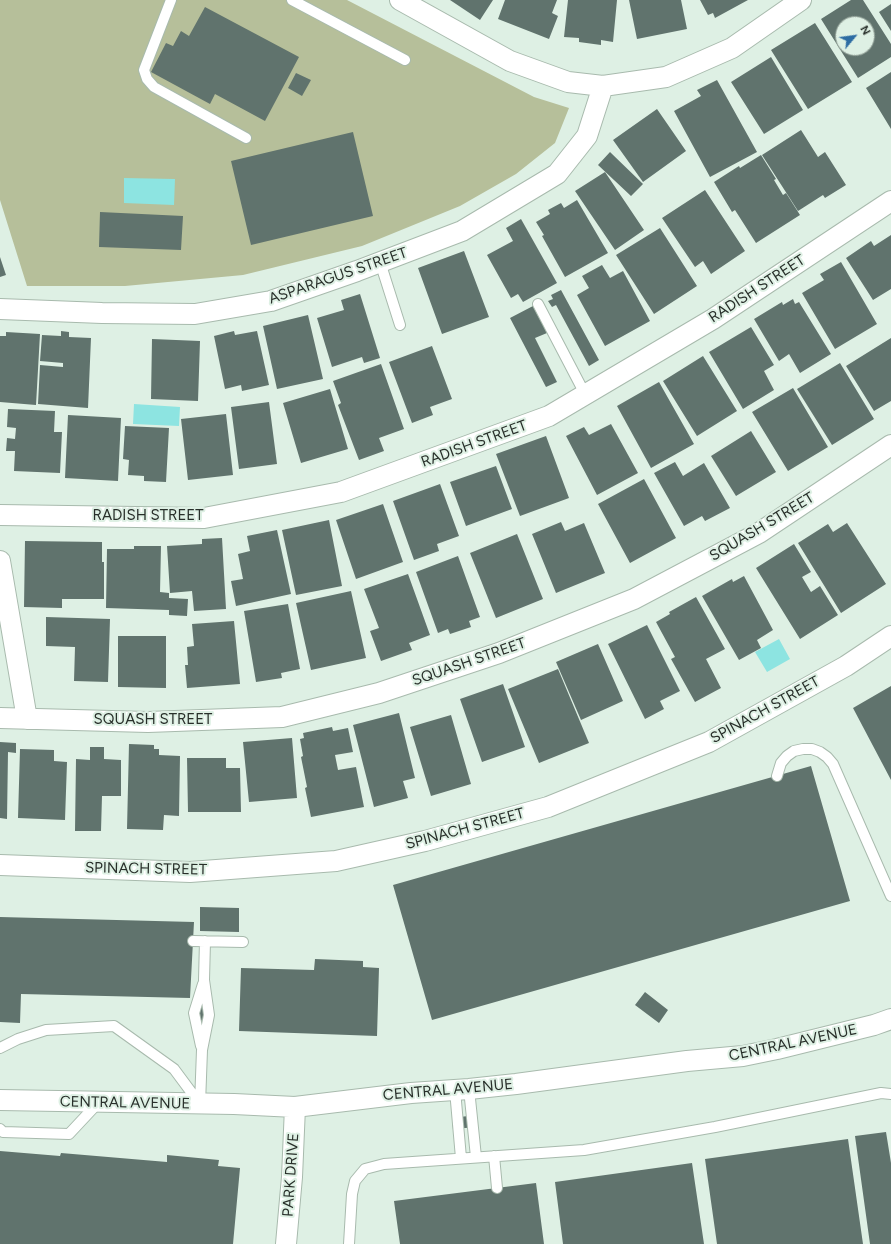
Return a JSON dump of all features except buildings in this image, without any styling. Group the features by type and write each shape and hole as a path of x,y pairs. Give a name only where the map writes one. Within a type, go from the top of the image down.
{"street":[{"path":"400,0 510,60 568,82 603,86 666,77 732,48 801,0"},
{"name":"ASPARAGUS STREET","path":"0,309 102,313 195,314 271,301 380,262 462,231 557,174 587,136 603,86"},
{"name":"RADISH STREET","path":"0,515 204,518 341,492 549,416 713,319 891,201"},
{"name":"SQUASH STREET","path":"0,718 148,722 282,717 386,690 499,654 634,599 759,533 891,445"},
{"path":"0,561 26,719"},
{"name":"SPINACH STREET","path":"0,865 190,872 336,861 425,841 548,807 709,742 846,666 891,636"},
{"name":"CENTRAL AVENUE","path":"0,1100 295,1107 411,1093 462,1090 599,1074 687,1061 743,1056 866,1027 891,1019"},
{"name":"PARK DRIVE","path":"286,1244 292,1177 295,1107"}],"lane":[{"path":"172,0 144,70 147,79 154,87 246,138"},
{"path":"292,0 405,60"},
{"path":"380,262 400,325"},
{"path":"538,304 585,394"},
{"path":"777,776 781,763 794,751 812,749 827,757 833,764 891,896"},
{"path":"193,941 243,942"},
{"path":"200,1104 202,1050 209,1015 204,980 205,942"},
{"path":"202,1050 194,1013 204,980"},
{"path":"0,1048 18,1039 46,1030 114,1026 174,1069 200,1104"},
{"path":"462,1090 476,1158"},
{"path":"461,1158 462,1090"},
{"path":"349,1244 352,1194 355,1181 365,1170 384,1164 584,1150 715,1127 881,1093 891,1094"},
{"path":"0,1129 3,1132 68,1134 98,1103"},
{"path":"494,1156 497,1188"}],"green space":[{"path":"0,0 347,0 534,97 569,108 555,143 516,174 460,206 362,246 243,275 125,286 27,286 0,200"}],"water":[{"path":"124,178 175,179 174,205 124,203"},
{"path":"134,404 180,407 179,426 133,424"},
{"path":"779,639 790,659 767,672 755,652"}]}
